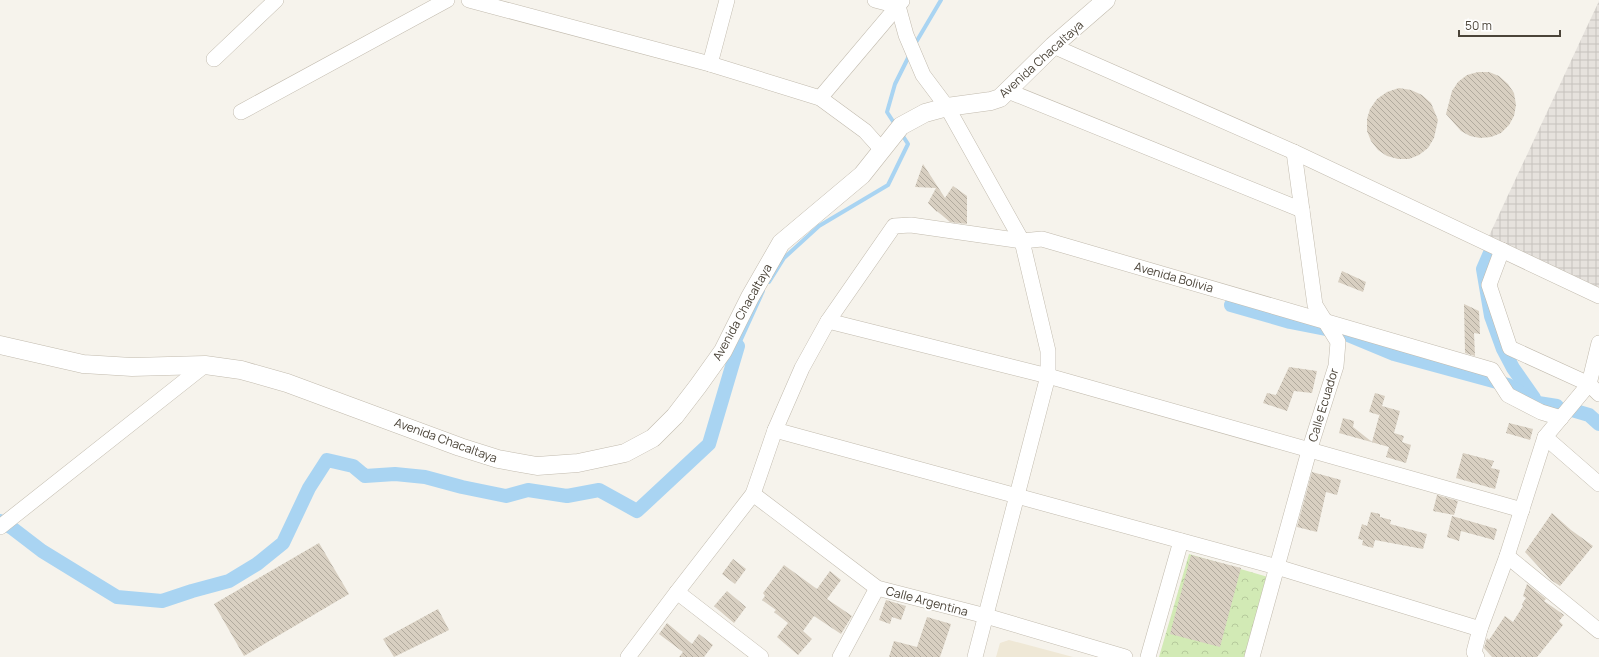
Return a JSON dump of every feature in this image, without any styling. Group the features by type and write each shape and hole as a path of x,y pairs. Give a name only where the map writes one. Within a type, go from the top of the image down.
{"street":[{"path":"214,59 276,0"},
{"path":"241,112 447,0"},
{"path":"469,0 710,64 820,98 865,131 882,150"},
{"path":"710,64 727,0"},
{"path":"875,0 900,3"},
{"name":"Avenida Chacaltaya","path":"0,345 83,364 132,367 205,365 241,370 287,383 460,447 498,459 537,466 578,463 625,453 653,438 675,416 698,386 723,351 750,296 781,243 862,175 901,126 925,113 947,107 991,101 1000,98 1053,46 1106,0"},
{"path":"820,98 900,3"},
{"path":"900,3 906,35 924,75 947,107 1022,241 1048,351 1048,376 975,657"},
{"path":"1053,46 1294,152 1599,296"},
{"path":"1008,91 1302,210"},
{"name":"Calle Ecuador","path":"1252,657 1309,451 1336,366 1338,342 1315,305 1294,152"},
{"name":"Avenida Bolivia","path":"828,321 894,226 911,225 1022,241 1042,239 1492,370 1508,395 1541,412 1561,418"},
{"path":"1502,250 1489,285 1510,348 1594,389"},
{"path":"628,657 676,592 753,494 775,430 802,368 828,321 1048,376 1522,510"},
{"path":"1477,657 1474,652 1480,630 1507,556 1545,437 1561,418 1594,389 1599,343"},
{"path":"0,527 205,365"},
{"path":"775,430 1277,567 1480,630"},
{"path":"1545,437 1599,484"},
{"name":"Calle Argentina","path":"753,494 877,588 986,616 1125,657"},
{"path":"1148,657 1181,541"},
{"path":"1507,556 1599,631"},
{"path":"840,657 877,588"},
{"path":"676,592 761,657"}],"shaded area":[{"path":"1599,1 1599,288 1488,238"},
{"path":"1009,640 1073,657 996,657 1000,643"}],"green space":[{"path":"1189,554 1268,577 1245,657 1159,657"}],"building":[{"path":"1478,72 1489,72 1499,76 1508,84 1514,93 1516,105 1514,116 1509,125 1501,133 1491,137 1480,138 1470,136 1461,131 1446,114 1452,91 1458,82 1467,75"},
{"path":"1399,88 1411,90 1422,95 1431,103 1438,120 1434,138 1428,148 1419,155 1409,159 1398,159 1387,156 1378,150 1371,141 1367,131 1367,119 1370,109 1377,99 1387,92"},
{"path":"923,164 945,198 953,186 967,196 967,224 950,222 928,203 936,188 915,187"},
{"path":"1342,271 1366,282 1363,292 1338,282"},
{"path":"1464,304 1479,311 1480,334 1474,333 1475,356 1465,353"},
{"path":"1289,367 1317,371 1312,393 1294,391 1287,411 1263,403 1267,393 1276,395"},
{"path":"1375,393 1385,396 1382,406 1400,411 1394,433 1404,436 1402,442 1411,445 1406,463 1386,457 1389,447 1339,433 1343,418 1354,421 1353,427 1372,442 1380,413 1379,415 1369,412"},
{"path":"1509,423 1533,429 1530,440 1506,433"},
{"path":"1463,453 1494,461 1491,468 1500,470 1495,489 1456,478"},
{"path":"1312,472 1341,480 1337,495 1326,492 1317,532 1297,527"},
{"path":"1437,495 1458,501 1454,515 1433,511"},
{"path":"1371,512 1380,514 1380,517 1391,520 1390,524 1427,534 1423,549 1375,540 1373,548 1362,545 1363,540 1358,539 1362,524 1367,526"},
{"path":"1552,513 1571,530 1593,546 1560,586 1551,580 1525,552"},
{"path":"1452,516 1497,529 1494,540 1461,531 1459,541 1447,537"},
{"path":"319,543 349,594 244,656 214,604"},
{"path":"1191,555 1241,568 1220,647 1170,634"},
{"path":"733,559 746,569 735,584 722,574"},
{"path":"784,565 817,589 830,571 841,580 827,599 852,616 841,634 814,616 803,631 812,639 798,655 777,637 788,623 774,612 776,610 762,600 765,596 763,593"},
{"path":"1527,584 1546,599 1544,601 1564,615 1559,621 1563,625 1537,657 1492,657 1484,648 1487,638 1489,640 1505,616 1513,622 1526,598 1523,596"},
{"path":"727,591 746,607 734,623 714,606"},
{"path":"886,600 906,606 901,620 892,617 890,624 879,620"},
{"path":"438,609 449,630 394,657 383,639"},
{"path":"927,617 951,624 940,657 889,657 894,641 917,647"},
{"path":"667,623 692,644 699,634 713,645 704,657 679,657 683,652 659,634"}],"waterway":[{"path":"915,44 941,0"},
{"path":"896,126 887,112 895,84 910,54"},
{"path":"769,282 784,258 819,226 888,185 908,144 901,133"},
{"path":"1493,246 1483,269 1491,316 1503,349 1513,368 1534,398"},
{"path":"738,346 763,291"},
{"path":"1231,305 1290,322 1341,332 1394,354 1508,385 1538,403 1557,406"},
{"path":"0,521 12,528 42,551 117,597 162,601 229,581 257,564 283,543 309,488 327,460 353,466 365,476 395,474 425,477 462,487 506,496 528,490 567,496 599,490 637,511 709,444 738,346"},
{"path":"1572,410 1589,415 1599,424"}]}
